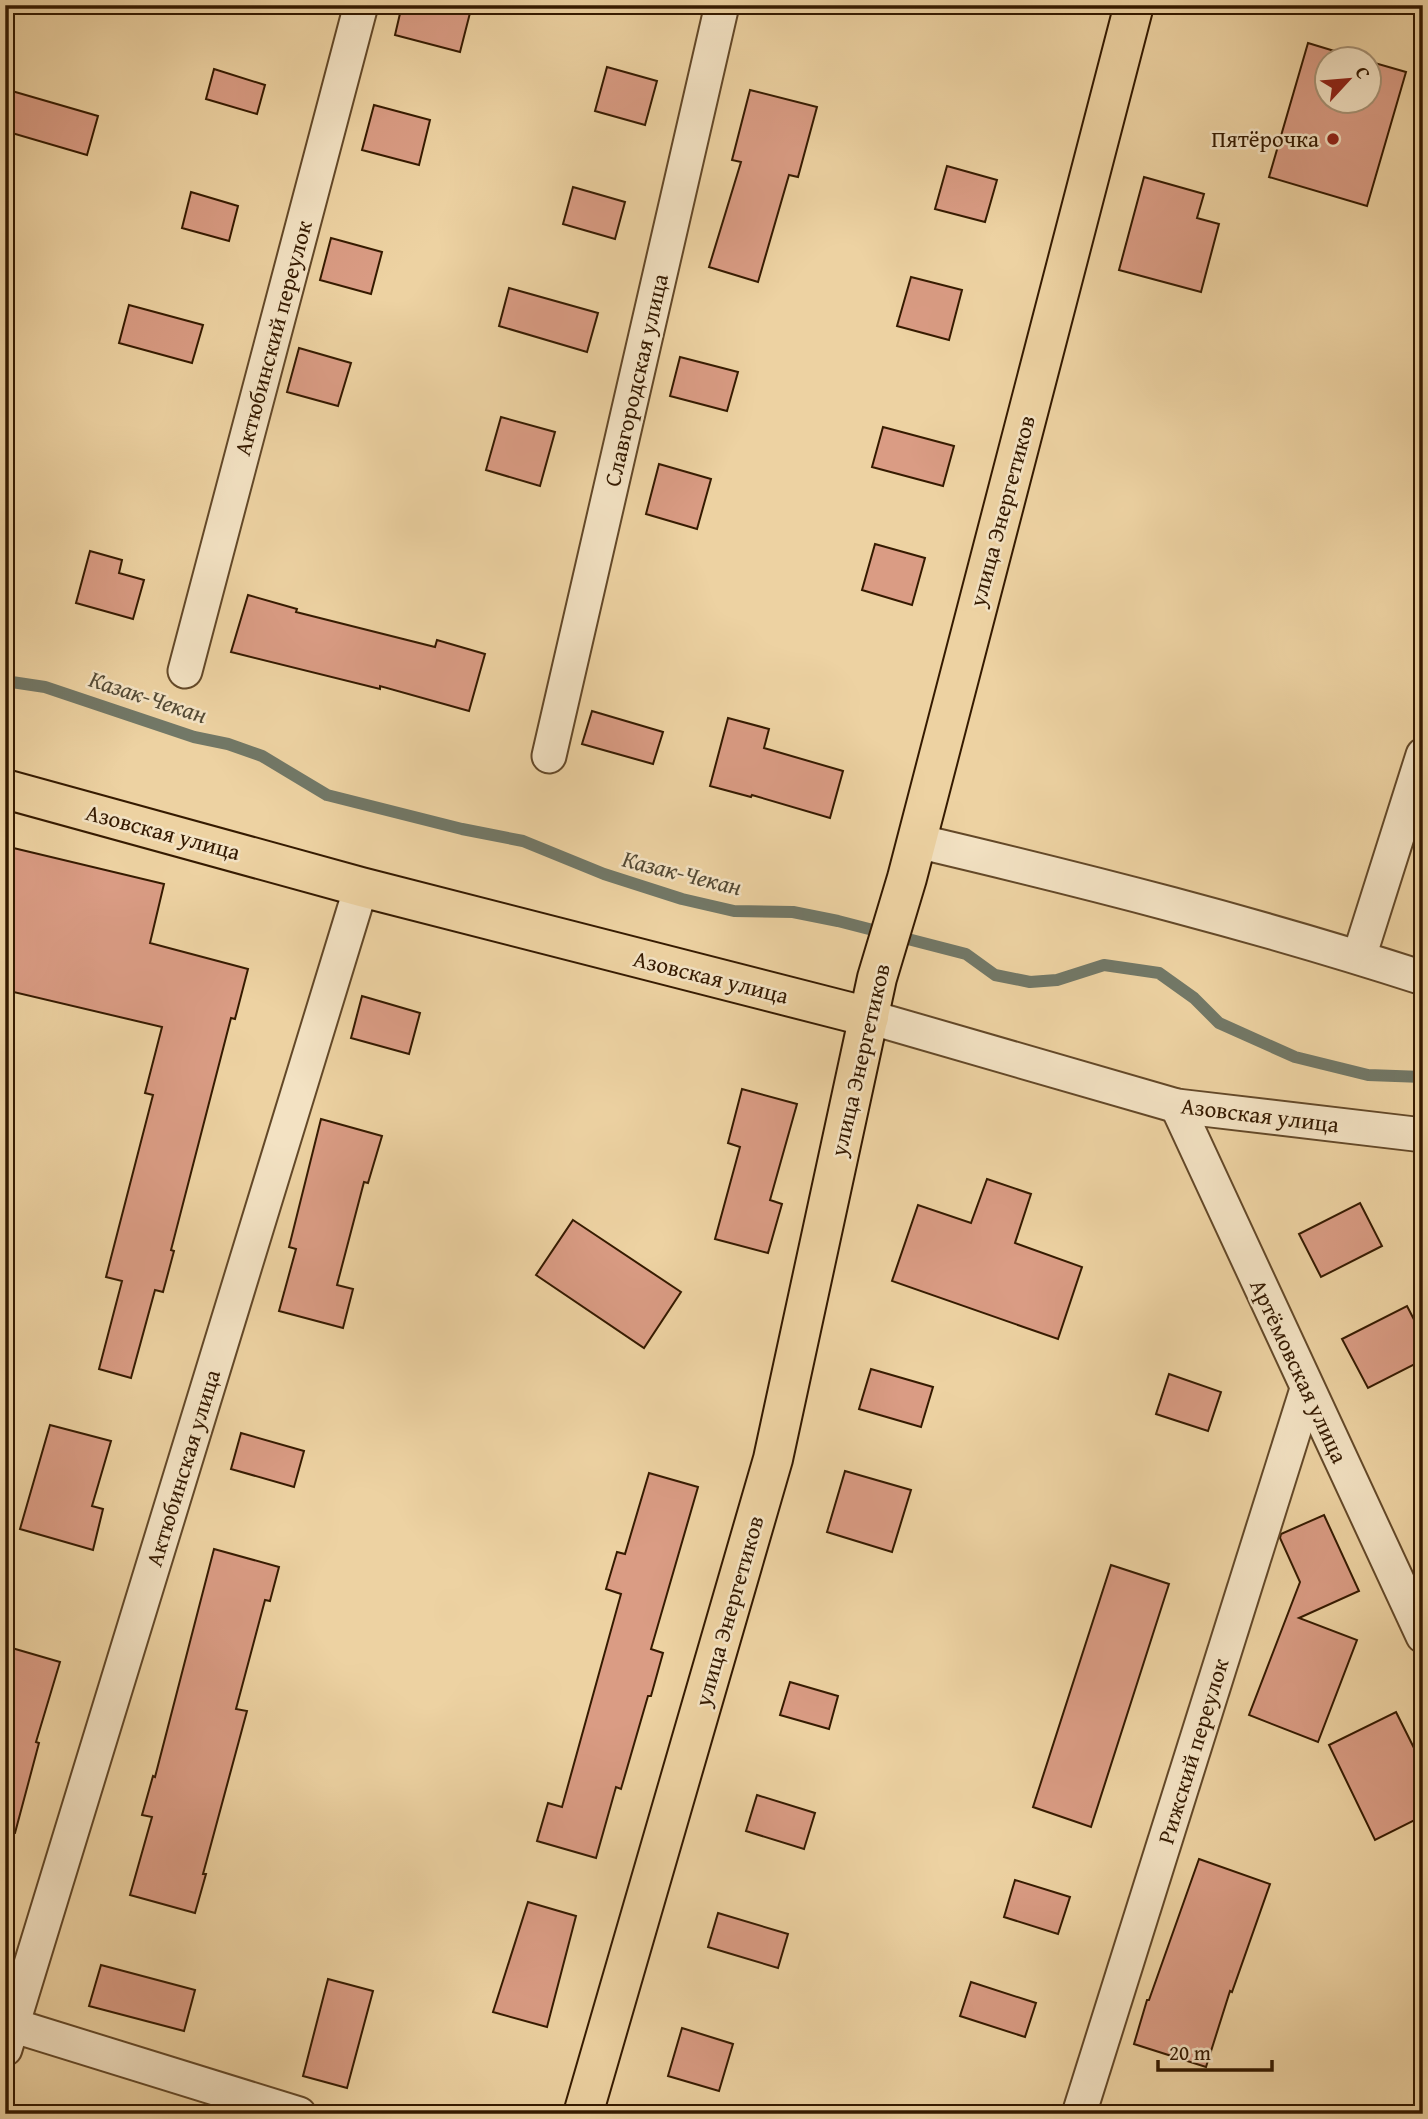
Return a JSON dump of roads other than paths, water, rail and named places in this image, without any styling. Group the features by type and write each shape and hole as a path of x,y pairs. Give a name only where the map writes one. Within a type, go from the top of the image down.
{"main road":[{"name":"улица Энергетиков","path":"583,2114 773,1459 877,978 917,841 1134,5"},
{"name":"Азовская улица","path":"5,789 361,887 869,1017"}],"street":[{"name":"Актюбинский переулок","path":"185,671 361,5"},
{"name":"Славгородская улица","path":"549,756 722,5"},
{"path":"1359,957 1423,755"},
{"path":"917,841 1081,879 1359,957 1423,978"},
{"name":"Актюбинская улица","path":"8,2032 361,887"},
{"name":"Азовская улица","path":"869,1017 1177,1106 1423,1135"},
{"name":"Артёмовская улица","path":"1177,1106 1423,1636"},
{"name":"Рижский переулок","path":"1079,2114 1307,1389"},
{"path":"8,2032 299,2114"}],"waterway":[{"name":"Казак-Чекан","path":"5,681 45,687 194,737 228,744 262,756 327,795 462,829 523,841 604,874 682,899 734,911 793,912 838,921 966,954 995,975 1030,982 1057,980 1104,965 1159,973 1194,998 1219,1023 1295,1057 1368,1075 1423,1077"}],"place":[{"name":"Пятёрочка","path":"1333,139"}]}
